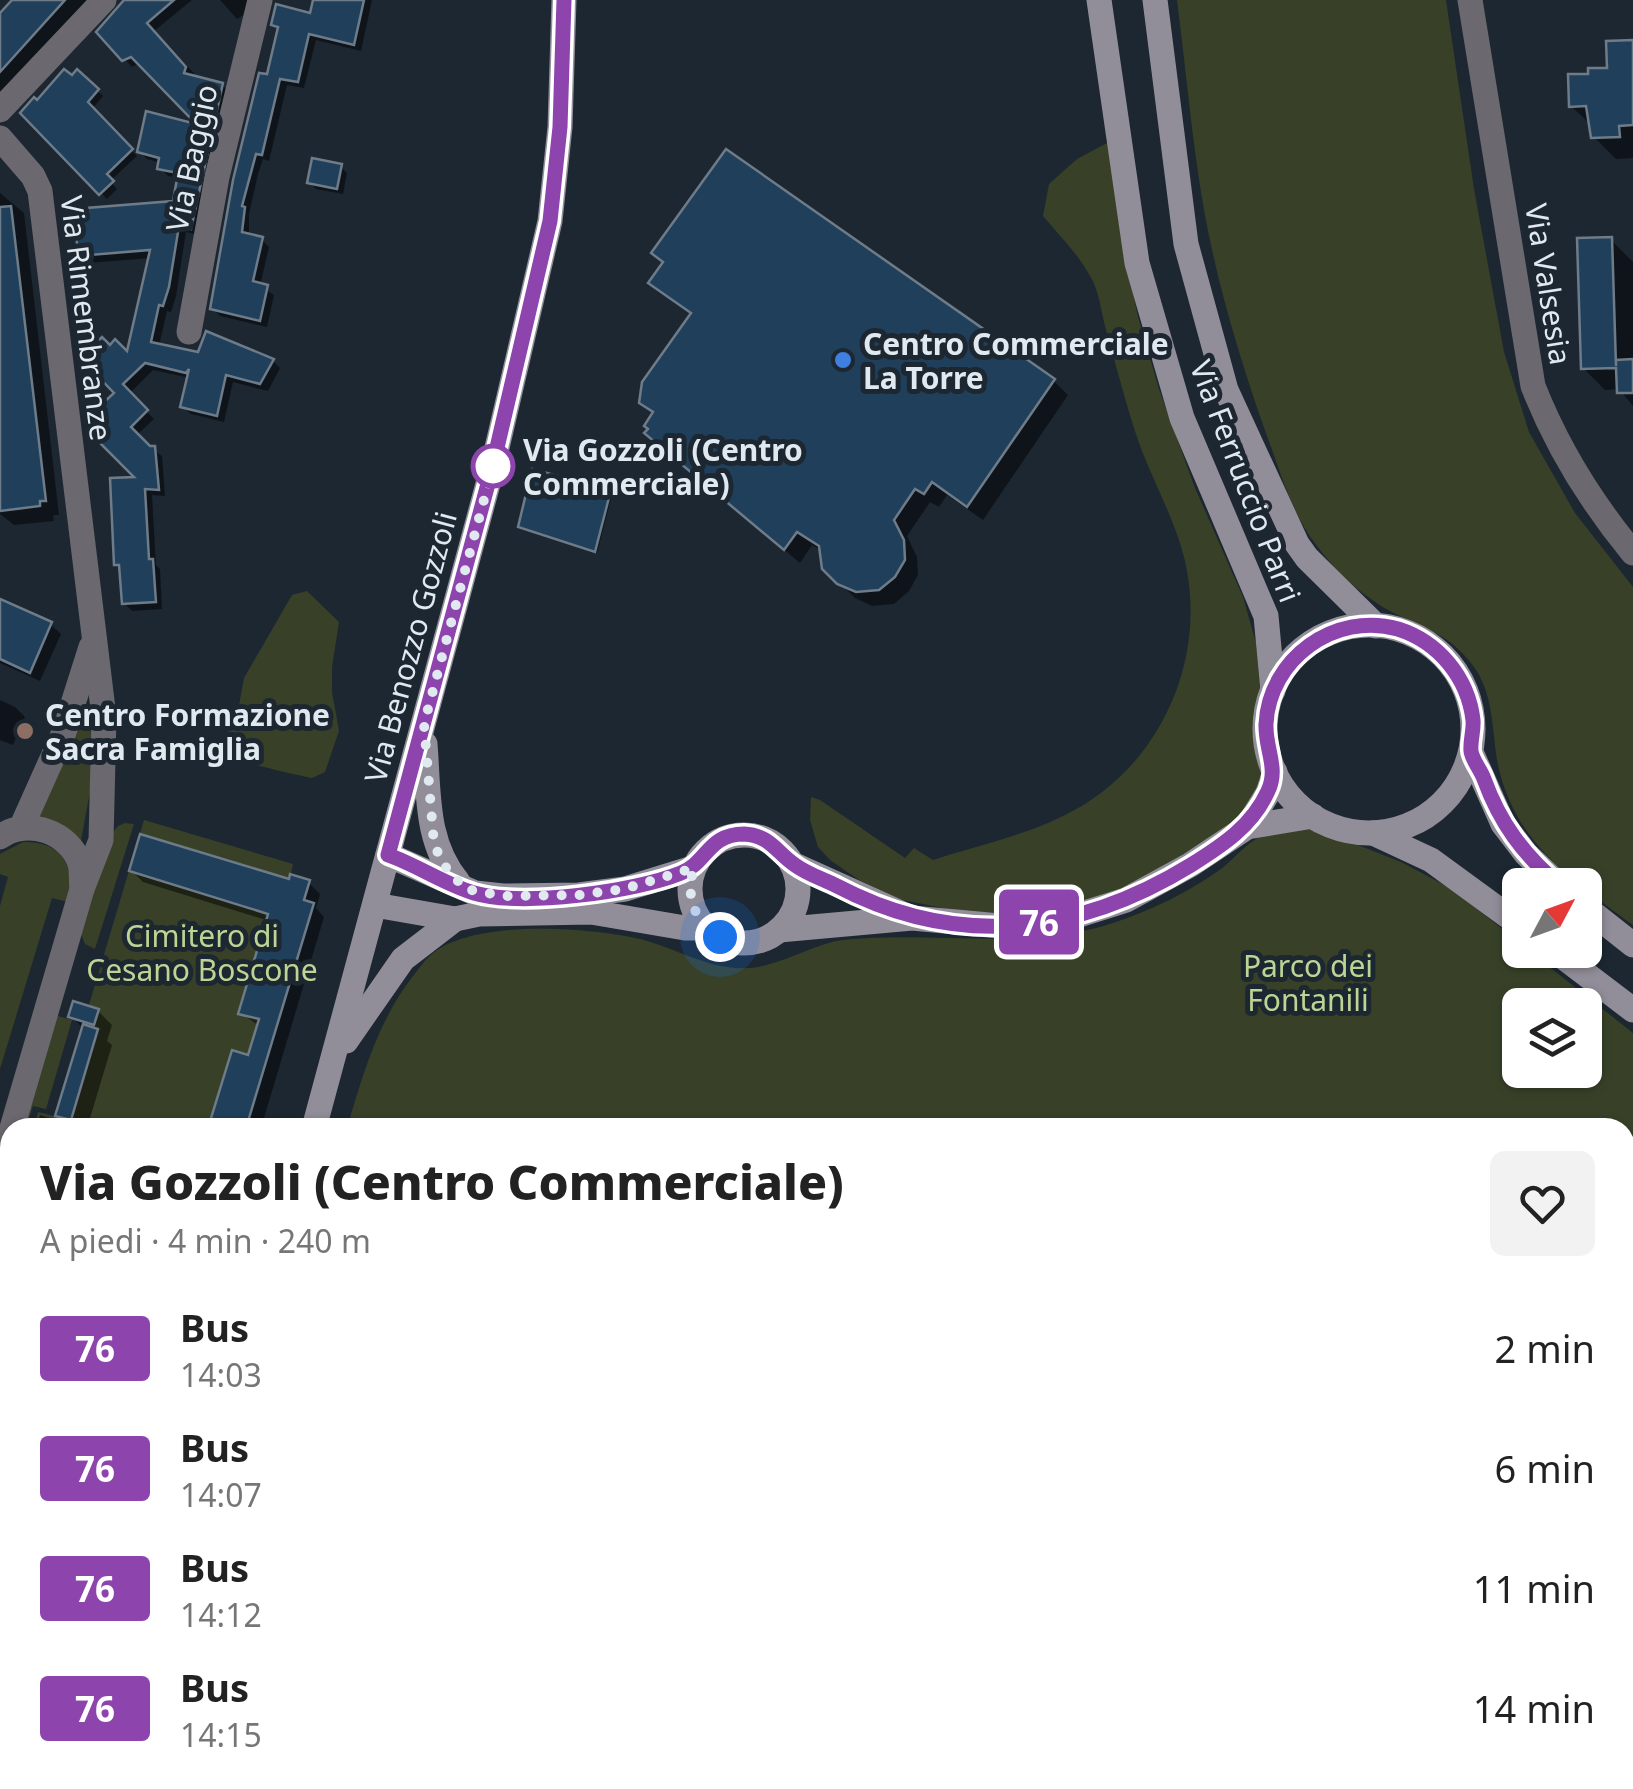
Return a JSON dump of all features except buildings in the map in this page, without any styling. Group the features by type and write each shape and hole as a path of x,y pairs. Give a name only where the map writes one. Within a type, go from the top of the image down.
{"street":[{"path":"0,110 104,0"},
{"name":"Via Baggio","path":"189,332 217,177 260,0"},
{"name":"Via Benozzo Gozzoli","path":"317,1118 492,469 550,221 560,127 564,0"},
{"name":"Via Ferruccio Parri","path":"1100,0 1137,263 1182,418 1266,616 1273,691 1266,727 1275,772"},
{"name":"Via Ferruccio Parri","path":"1155,0 1186,244 1226,390 1298,544 1307,558 1376,626"},
{"name":"Via Valsesia","path":"1470,0 1533,386 1544,415 1597,509 1633,552"},
{"name":"Via Rimembranze","path":"0,138 33,176 40,191 104,724 101,840 82,889 15,1118"},
{"name":"Via Ferruccio Parri","path":"1273,691 1286,667 1314,641 1338,630 1376,626 1401,630 1424,641 1453,668 1470,702 1473,728 1471,752 1455,788 1435,810 1410,825 1373,833"},
{"name":"Via Rimembranze","path":"7,829 64,732 94,638"},
{"path":"424,724 434,844 443,864 465,889"},
{"name":"Via Ferruccio Parri","path":"1471,752 1503,824 1541,868"},
{"path":"1275,772 1292,798 1314,816 1347,830 1373,833 1431,860 1502,911"},
{"path":"779,930 912,918 1000,926 1066,919 1126,900 1190,865 1247,826 1275,772"},
{"path":"1247,826 1314,816"},
{"path":"7,829 46,830 67,843 80,864 82,889"},
{"path":"792,864 798,895 792,914 765,939 745,943 725,940 706,928 691,901 694,868 709,846 727,837 754,835 772,843 792,864 912,918"},
{"path":"388,855 465,889 503,896 579,895 624,889 694,868"},
{"path":"375,905 455,920"},
{"path":"333,1062 403,959 455,920 479,914 590,912 706,928"},
{"path":"1602,920 1633,944"},
{"path":"1578,968 1633,1010"}],"green space":[{"path":"1177,0 1446,0 1474,189 1504,352 1529,432 1575,513 1633,587 1633,925 1602,902 1602,868 1560,868 1518,817 1498,765 1486,692 1464,655 1439,635 1385,608 1356,588 1308,534 1282,479 1248,381 1216,268 1200,184"},
{"path":"1109,142 1120,230 1138,317 1159,389 1195,488 1243,597 1256,643 1267,767 1247,814 1159,876 1097,900 1024,914 957,911 898,899 859,880 818,847 810,820 811,797 905,858 914,848 933,860 1015,835 1063,816 1123,774 1147,746 1180,681 1191,608 1184,555 1134,429 1096,288 1080,260 1043,216 1049,184 1077,159"},
{"path":"307,591 339,622 332,692 339,731 325,772 312,778 241,760 226,745 237,716 244,678 292,595"},
{"path":"82,712 96,717 91,786 80,846 35,820"},
{"name":"Cimitero di Cesano Boscone","path":"144,820 293,864 291,874 304,899 314,903 249,1118 36,1118 38,1112 54,1116 83,1022 68,1017 73,1001 89,1005"},
{"path":"125,823 134,824 95,949 85,944 81,934 110,836"},
{"name":"Parco dei Fontanili","path":"1315,828 1401,862 1452,889 1502,929 1502,968 1551,968 1576,988 1502,988 1502,1088 1602,1088 1602,1008 1633,1033 1633,1118 350,1118 390,1011 427,958 452,942 504,930 592,931 640,939 721,966 749,968 843,940 1013,938 1080,932 1142,912 1182,893 1221,869 1262,836"},
{"path":"23,842 49,846 64,859 72,903 52,898 0,1069 0,906 8,877 0,874 0,854"},
{"path":"54,1015 72,1020 46,1109 33,1106 29,1118 23,1118"}],"bus line":[{"name":"76","path":"564,0 560,127 550,221 492,469 388,855 475,893 579,895 624,889 676,875 694,868 709,846 727,837 747,834 772,843 792,864 912,918 1000,926 1066,919 1126,900 1190,865 1247,826 1275,772 1268,753 1266,727 1269,702 1279,678 1294,657 1314,641 1350,627 1376,626 1401,630 1424,641 1453,668 1470,702 1471,752 1495,810 1540,868"}],"place":[{"name":"Centro Commerciale La Torre","path":"843,360"},
{"name":"Via Gozzoli (Centro Commerciale)","path":"493,466"},
{"name":"Centro Formazione Sacra Famiglia","path":"25,731"}],"route":[{"path":"493,466 424,724 434,844 443,864 465,889 503,896 579,895 624,889 694,868 690,888 693,908 703,925 720,937"}]}
